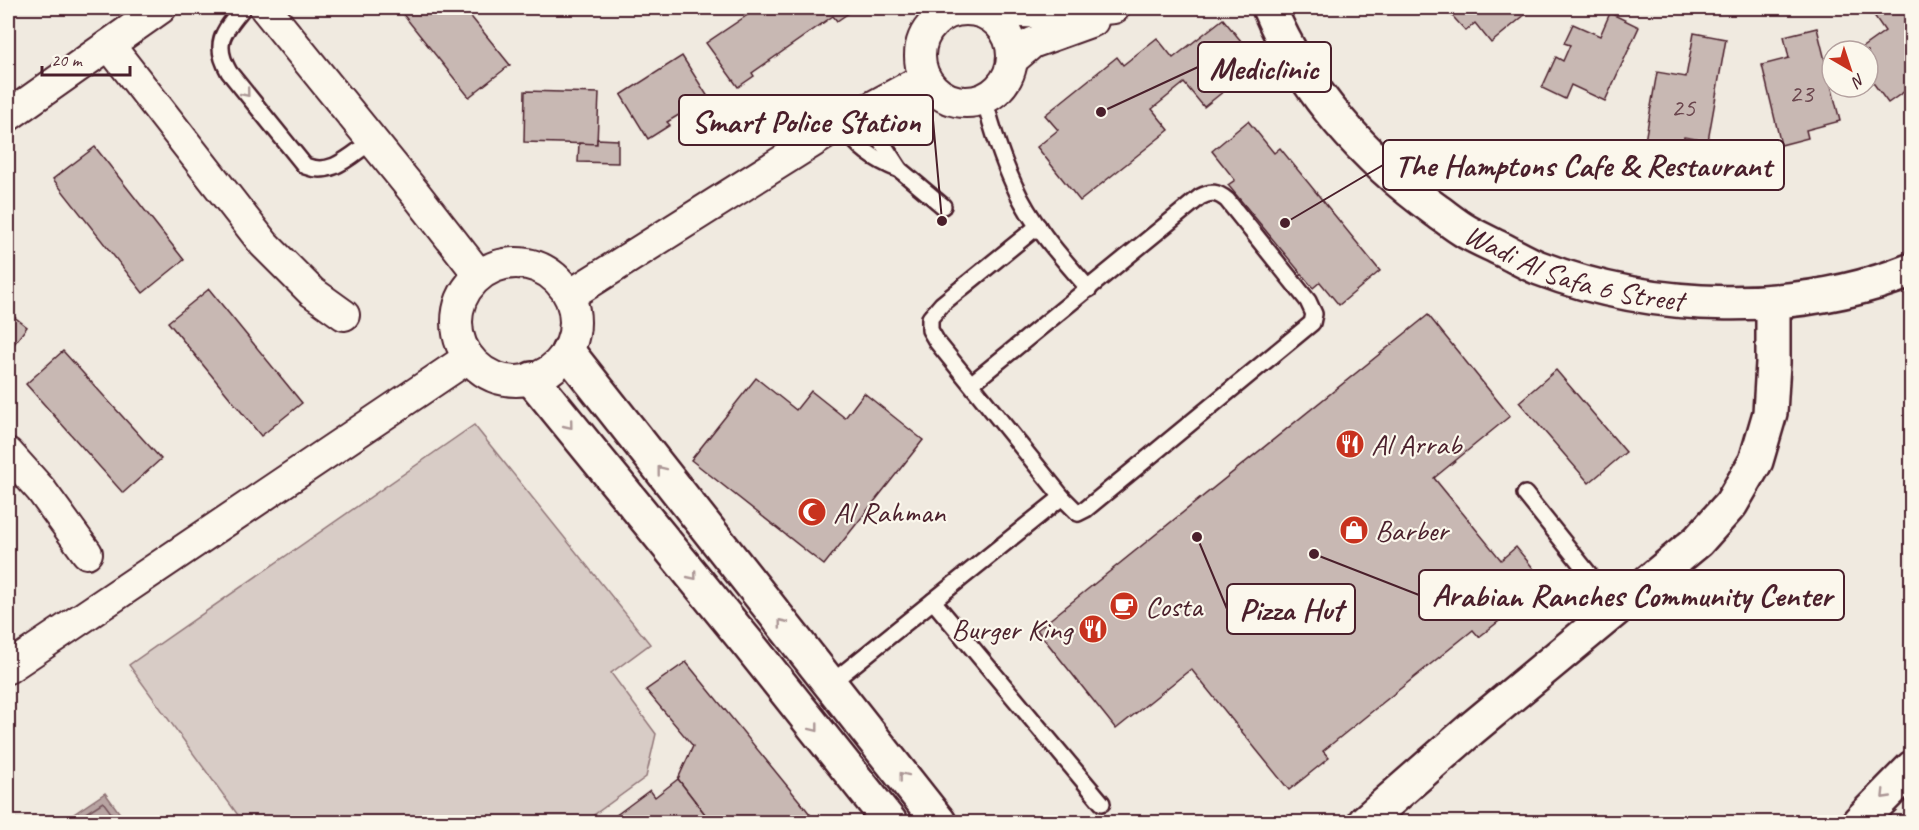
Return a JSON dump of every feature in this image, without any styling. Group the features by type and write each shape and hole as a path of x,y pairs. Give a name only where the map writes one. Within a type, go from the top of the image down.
{"main road":[{"name":"Wadi Al Safa 6 Street","path":"1269,8 1299,65 1329,109 1365,150 1404,187 1465,231 1538,268 1604,289 1688,301 1773,302 1830,294 1895,277 1911,270"},
{"path":"1365,822 1470,730 1698,542 1731,504 1756,461 1770,413 1773,302"},
{"path":"568,352 939,822"},
{"path":"532,380 742,636 890,822"},
{"path":"1859,822 1911,768"}],"street":[{"path":"8,116 161,8"},
{"path":"265,8 479,275"},
{"path":"977,11 1000,24 1007,34 1011,46 1010,72 995,92 984,98 970,102 951,99 934,88 925,78 921,65 920,52 923,39 939,18 951,12 964,10 1041,14 1114,8"},
{"path":"1012,60 1032,43 1092,21 1114,8"},
{"path":"109,45 264,244 312,292 344,315"},
{"path":"570,295 852,118 925,78"},
{"path":"519,262 540,267 557,278 570,295 576,314 575,334 568,352 552,369 532,380 514,381 497,378 481,370 468,358 460,341 456,324 459,306 466,289 479,275 497,265 519,262"},
{"path":"8,668 468,358"},
{"path":"8,453 41,490 87,553"}],"lane":[{"path":"243,8 225,30 220,45 222,59 229,72 305,166 316,171 329,169 372,141"},
{"path":"984,98 996,141 1015,187 1056,252 1089,289"},
{"path":"852,118 853,140 867,153 900,170"},
{"path":"852,118 900,170 943,206"},
{"path":"971,384 1200,197 1209,193 1219,193 1227,200 1308,301 1314,314 1312,323 1086,508 1078,513 1075,512 1062,497 937,342 930,330 930,318 942,304 1038,226"},
{"path":"1525,494 1617,609"},
{"path":"831,683 1062,497"},
{"path":"933,600 1102,803"}],"shaded area":[{"path":"474,425 650,644 611,673 656,734 646,777 584,822 243,822 129,665"}],"water":[{"path":"105,793 126,822 62,822"}],"building":[{"path":"398,8 464,8 510,65 469,97"},
{"path":"758,8 856,8 837,21 833,16 752,73 754,76 738,87 706,43"},
{"path":"1445,8 1533,8 1491,43 1475,23 1466,31"},
{"path":"1869,8 1909,8 1912,17 1904,22 1912,31 1912,86 1888,103 1880,92 1880,39 1874,39 1885,31"},
{"path":"1610,13 1639,27 1605,101 1571,85 1565,99 1542,88 1556,57 1563,61 1570,45 1564,43 1573,24 1600,36"},
{"path":"1223,19 1259,63 1204,107 1184,83 1152,109 1169,130 1080,201 1037,147 1058,130 1045,115 1117,57 1123,65 1157,38 1173,58"},
{"path":"1817,28 1820,40 1820,99 1835,99 1840,121 1806,130 1808,138 1781,145 1762,65 1789,58 1784,36"},
{"path":"1694,33 1726,39 1708,141 1684,137 1682,146 1645,141 1657,72 1686,77"},
{"path":"682,56 710,100 689,114 687,110 667,122 670,125 648,139 621,95"},
{"path":"525,91 599,93 597,144 524,142"},
{"path":"1248,121 1274,153 1280,148 1380,271 1339,305 1320,282 1313,288 1228,185 1235,180 1212,151"},
{"path":"597,139 618,140 618,163 578,162 579,143 597,144"},
{"path":"95,147 184,260 143,293 53,179"},
{"path":"209,289 302,403 261,436 168,322"},
{"path":"8,312 27,327 8,352"},
{"path":"1428,315 1510,416 1434,478 1501,560 1516,547 1546,584 1479,637 1473,630 1323,751 1329,758 1289,790 1191,669 1116,729 1037,630"},
{"path":"63,351 161,459 123,493 26,384"},
{"path":"1556,370 1626,452 1589,483 1519,402"},
{"name":"Al Rahman","path":"756,378 796,410 811,391 845,418 864,393 923,440 824,565 691,460"},
{"path":"686,662 816,822 711,822 678,779 693,746 646,690"},
{"path":"678,779 711,822 607,822 650,790 655,797"}],"place":[{"name":"Mediclinic","path":"1101,112"},
{"name":"Smart Police Station","path":"942,221"},
{"name":"The Hamptons Cafe & Restaurant","path":"1285,223"},
{"name":"Al Arrab","path":"1350,444"},
{"name":"Al Rahman","path":"812,512"},
{"name":"Barber","path":"1354,530"},
{"name":"Pizza Hut","path":"1197,537"},
{"name":"Arabian Ranches Community Center","path":"1314,554"},
{"name":"Costa","path":"1124,606"},
{"name":"Burger King","path":"1093,629"}]}
